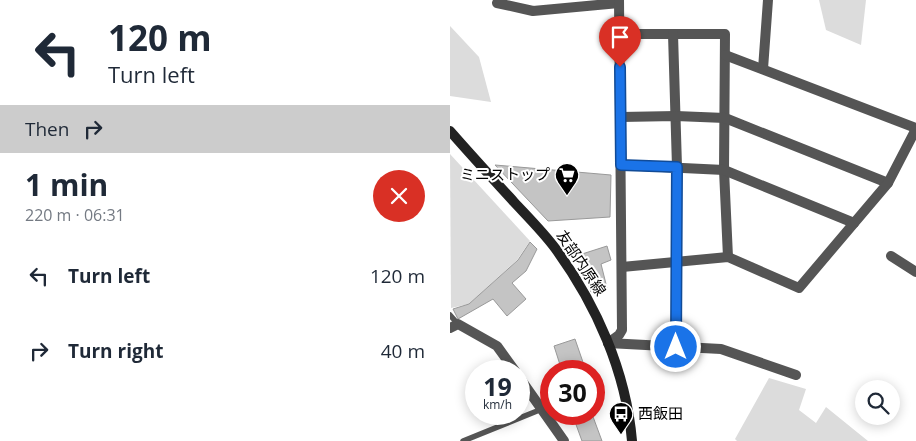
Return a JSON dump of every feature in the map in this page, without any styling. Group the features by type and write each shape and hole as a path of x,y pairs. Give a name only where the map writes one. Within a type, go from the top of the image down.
{"main road":[{"name":"友部内原線","path":"450,132 554,247 586,294 608,343 628,409 632,441"}],"street":[{"path":"763,69 768,0"},
{"path":"497,3 533,11 619,1 622,330 616,338 608,343"},
{"path":"620,34 725,34 724,170 728,257"},
{"path":"672,34 677,167 676,347"},
{"path":"622,267 728,257 799,288 888,183 916,129 725,55"},
{"path":"621,117 676,116 725,118 888,183"},
{"path":"621,165 724,170 854,223"},
{"path":"891,256 916,272"},
{"path":"454,326 497,346 507,360"},
{"path":"608,343 721,349 796,375"},
{"path":"530,392 540,406"},
{"path":"553,425 564,441"}],"lane":[{"path":"450,315 454,326"},
{"path":"463,441 540,410"}],"shaded area":[{"path":"819,0 866,0 861,45 826,30"},
{"path":"450,26 479,57 491,102 450,96"},
{"path":"450,154 530,241 517,260 469,304 451,308"},
{"path":"769,378 806,389 799,410 816,423 826,407 868,441 737,441 735,439"}],"building":[{"name":"ミニストップ","path":"495,165 611,175 610,217 548,221"},
{"path":"530,242 537,249 526,271 512,283 526,299 507,316 493,299 458,319 453,309 469,304 518,260"},
{"path":"607,246 611,260 601,264 607,288 591,292 579,255"},
{"path":"575,339 582,360 558,360 554,346"},
{"path":"576,425 596,425 602,441 582,441"}],"place":[{"name":"ミニストップ","path":"567,196"},
{"name":"西飯田","path":"621,435"}],"route":[{"path":"620,67 621,165 677,167 676,347"}]}
